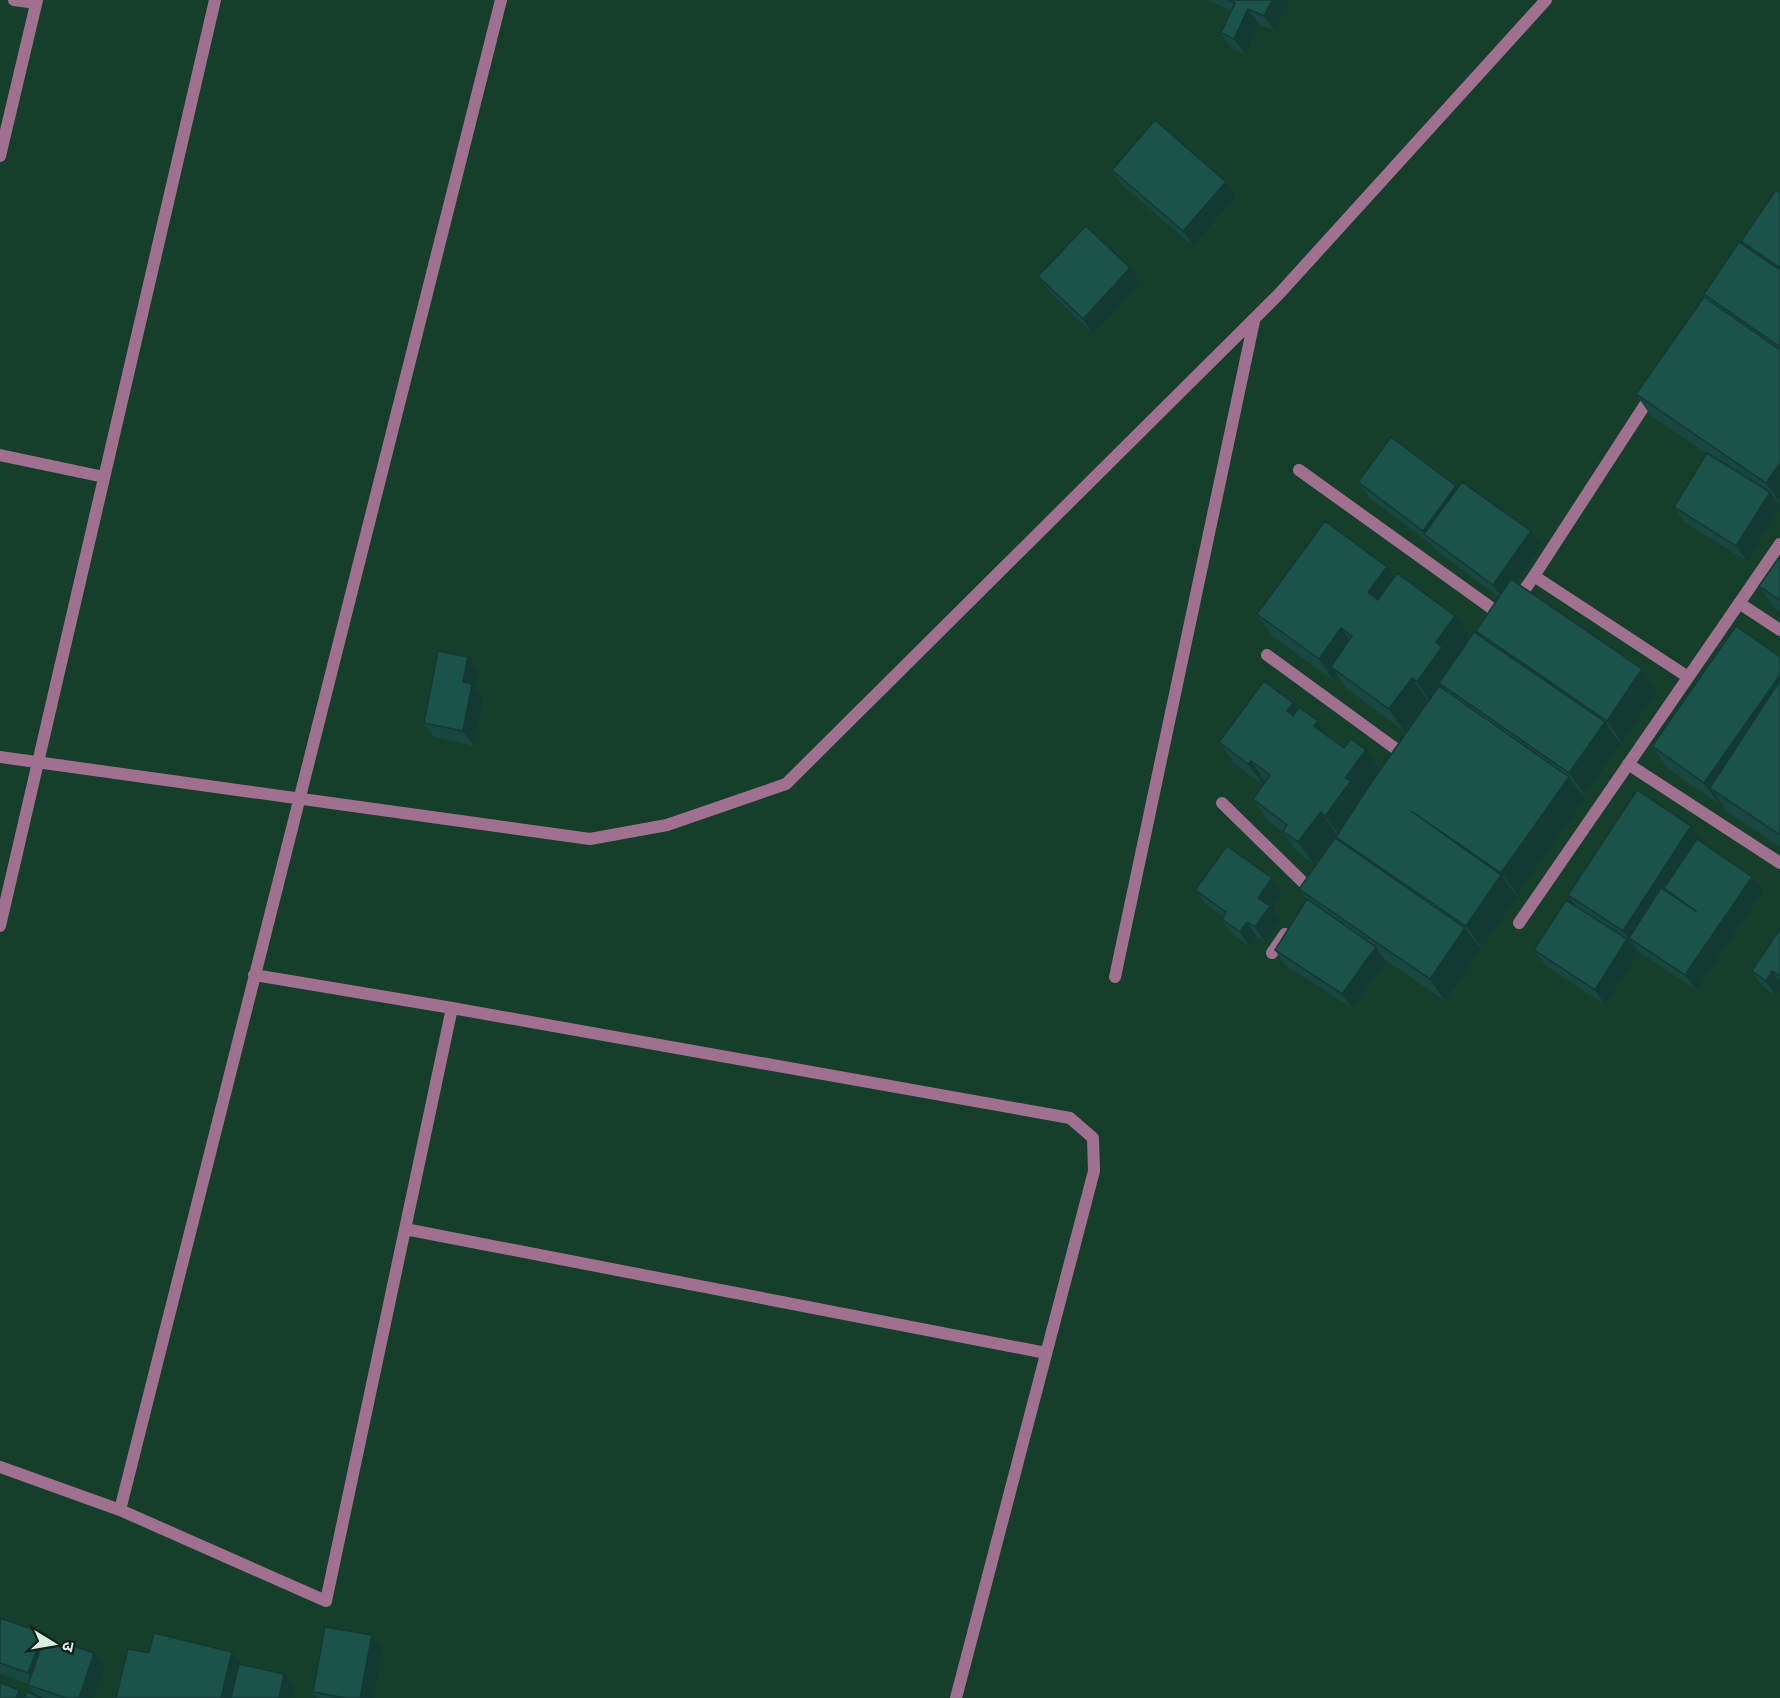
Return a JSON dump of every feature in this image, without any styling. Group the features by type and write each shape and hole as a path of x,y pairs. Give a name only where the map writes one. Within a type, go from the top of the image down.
{"street":[{"path":"0,156 36,2 14,0"},
{"path":"0,926 215,0"},
{"path":"0,757 590,839 667,825 786,784 1279,294 1546,0"},
{"path":"120,1510 498,1"},
{"path":"1116,977 1254,319"},
{"path":"1299,470 1502,622 1657,385"},
{"path":"0,455 104,477"},
{"path":"1519,922 1780,544"},
{"path":"1534,576 1688,677"},
{"path":"1739,603 1780,630"},
{"path":"1267,655 1408,758"},
{"path":"1628,764 1780,863"},
{"path":"1222,803 1314,892"},
{"path":"1272,953 1290,927"},
{"path":"254,975 1070,1118 1093,1138 1094,1171 956,1698"},
{"path":"0,1467 120,1510 326,1602 452,1008"},
{"path":"405,1229 1046,1353"}],"building":[{"path":"1228,0 1272,0 1264,16 1248,9 1234,39 1221,33 1235,3"},
{"path":"1155,120 1226,182 1183,231 1112,170"},
{"path":"1776,190 1780,193 1780,268 1741,241"},
{"path":"1086,226 1130,268 1083,319 1038,276"},
{"path":"1739,242 1780,270 1780,347 1704,294"},
{"path":"1704,297 1780,350 1780,463 1766,483 1636,394"},
{"path":"1391,437 1456,486 1423,531 1358,482"},
{"path":"1707,453 1770,492 1736,546 1674,507"},
{"path":"1462,482 1531,531 1493,585 1424,534"},
{"path":"1325,521 1387,567 1368,592 1378,600 1397,573 1455,616 1436,642 1442,647 1417,682 1412,678 1389,709 1331,667 1352,636 1341,628 1319,659 1257,614"},
{"path":"1780,556 1780,600 1759,586"},
{"path":"1511,579 1642,669 1607,721 1476,631"},
{"path":"1736,626 1780,657 1780,675 1704,783 1652,746"},
{"path":"1474,632 1605,722 1569,773 1439,683"},
{"path":"438,651 468,657 463,682 472,684 463,731 424,723"},
{"path":"1780,680 1780,835 1710,788"},
{"path":"1264,681 1293,703 1287,711 1293,716 1299,707 1318,721 1314,726 1344,748 1351,739 1366,750 1345,778 1351,781 1325,816 1321,812 1298,842 1283,831 1287,825 1253,799 1270,775 1251,761 1248,764 1219,742"},
{"path":"1439,686 1569,777 1501,873 1411,811 1501,875 1466,926 1336,837"},
{"path":"1637,790 1691,826 1623,931 1568,895"},
{"path":"1335,838 1465,928 1430,979 1299,889"},
{"path":"1697,839 1752,877 1685,975 1629,938 1661,888 1697,912 1664,888"},
{"path":"1227,846 1272,878 1258,898 1270,906 1255,927 1247,922 1240,932 1222,919 1226,912 1195,890"},
{"path":"1307,899 1376,947 1342,994 1275,950"},
{"path":"1566,900 1627,939 1595,990 1534,950"},
{"path":"1780,929 1780,976 1772,971 1766,981 1752,971"},
{"path":"0,1618 43,1633 28,1673 0,1663"},
{"path":"325,1627 372,1635 360,1698 313,1692"},
{"path":"154,1633 232,1652 221,1698 116,1698 128,1649 149,1653"},
{"path":"45,1636 94,1653 79,1698 66,1698 28,1685"},
{"path":"239,1664 284,1674 279,1698 231,1698"},
{"path":"0,1683 19,1690 16,1698 0,1698"},
{"path":"27,1692 42,1698 24,1698"}]}
